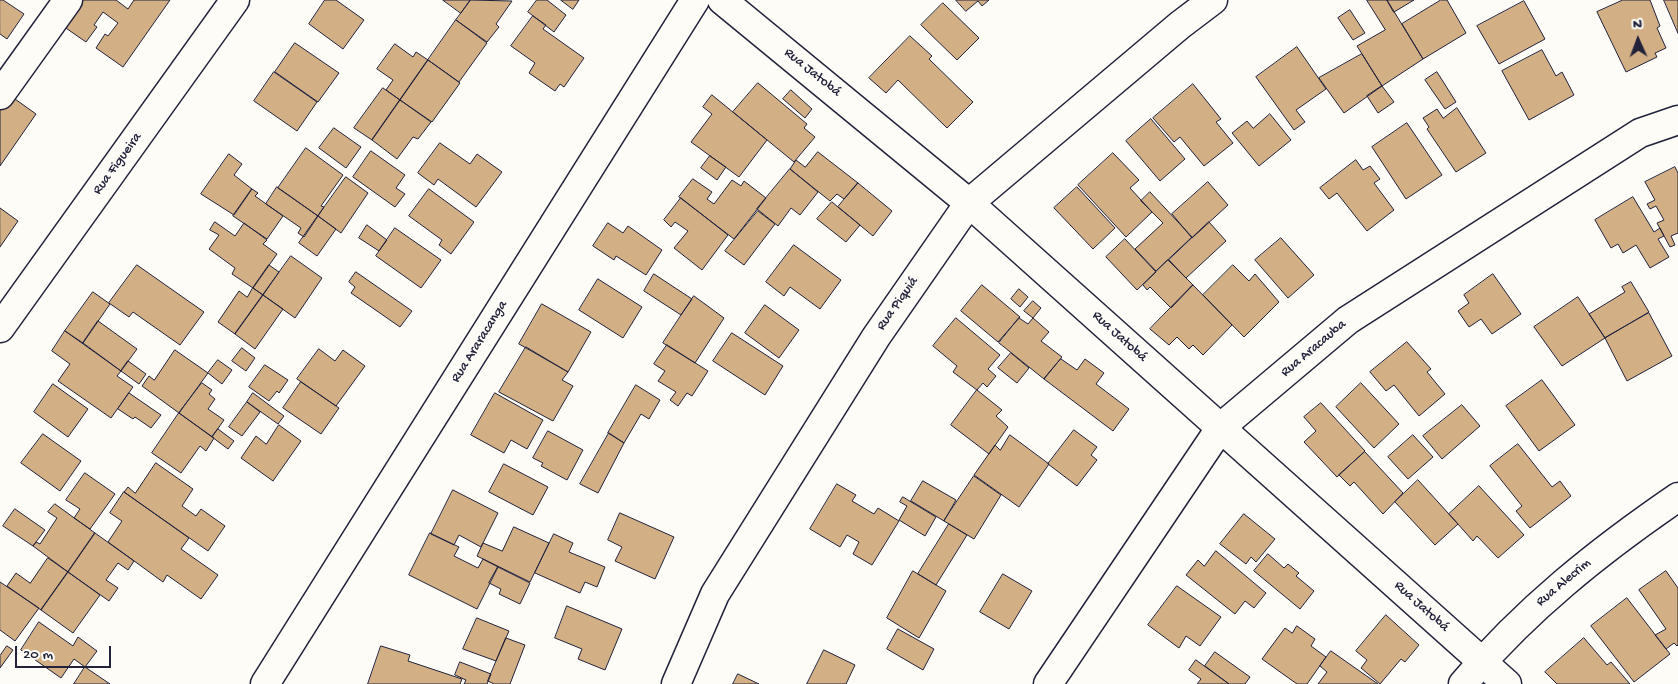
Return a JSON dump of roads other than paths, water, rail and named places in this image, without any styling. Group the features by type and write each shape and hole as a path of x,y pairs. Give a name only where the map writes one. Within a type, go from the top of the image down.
{"street":[{"path":"0,95 68,0"},
{"name":"Rua Figueira","path":"0,328 236,0"},
{"name":"Rua Araracanga","path":"265,684 695,0"},
{"name":"Rua Jatobá","path":"722,0 970,203 1507,684"},
{"name":"Rua Piquiá","path":"676,684 715,594 876,337 970,203 1180,25 1213,0"},
{"name":"Rua Aracauba","path":"1048,684 1220,427 1348,320 1640,133 1678,120"},
{"name":"Rua Alecrim","path":"1463,684 1527,615 1583,566 1678,497"}]}
